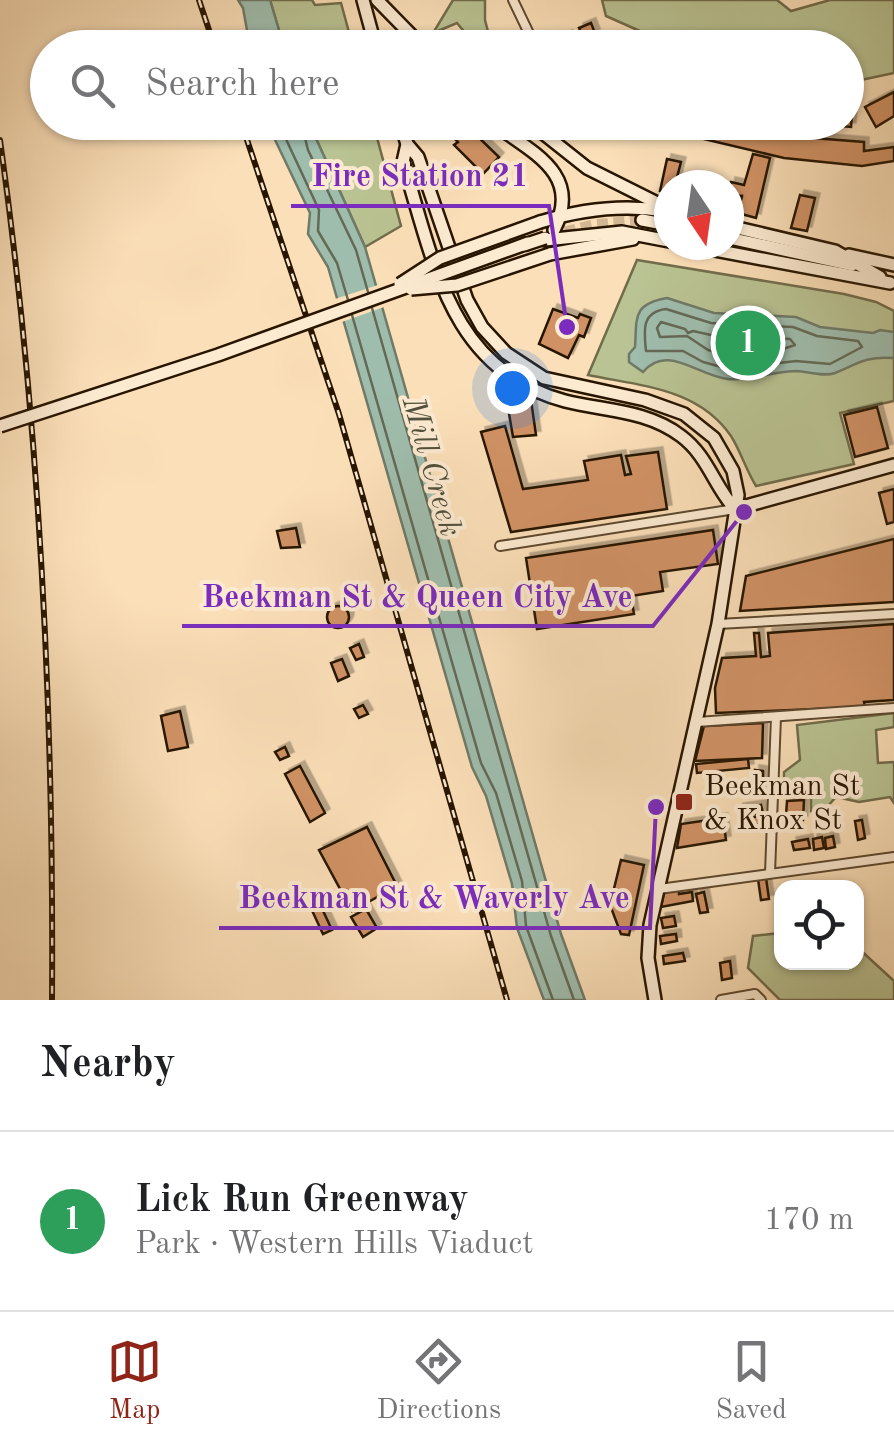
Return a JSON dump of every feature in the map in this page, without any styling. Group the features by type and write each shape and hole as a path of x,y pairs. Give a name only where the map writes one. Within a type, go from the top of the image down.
{"main road":[{"path":"362,0 371,30"},
{"path":"376,0 406,30"},
{"path":"406,140 418,158 466,300 488,335 516,362 544,378 645,400 695,421 714,438 728,459 737,485 733,538 718,624 648,940 649,975 655,1000"},
{"path":"0,425 218,354 550,234 562,215 560,179 515,140"},
{"path":"552,140 587,168 654,203"},
{"path":"407,144 403,162 440,281 455,316 478,348 510,378 537,392 648,418 670,428 702,456 735,509"},
{"path":"0,425 215,354 624,209"},
{"path":"387,291 440,258 562,215 654,210"},
{"path":"642,220 654,222"},
{"path":"744,230 894,265"},
{"path":"528,243 602,232 654,238"},
{"path":"387,291 457,285 550,254 639,236"},
{"path":"744,241 863,267"},
{"path":"835,251 892,284"},
{"path":"744,256 892,284"},
{"path":"735,509 894,465"}],"street":[{"path":"513,0 527,30"},
{"path":"500,546 735,509"},
{"path":"718,624 894,614"},
{"path":"697,722 894,708"},
{"path":"770,874 776,717"},
{"path":"659,889 894,857"},
{"path":"721,1000 758,997"}],"green space":[{"path":"270,0 312,0 315,5 341,3 348,30 279,30"},
{"path":"453,0 485,0 488,30 463,30 457,23 435,30"},
{"path":"602,0 777,0 791,11 830,0 894,0 894,73 864,79 864,30 638,30 606,16"},
{"path":"317,140 378,140 401,226 365,247"},
{"path":"637,260 844,294 894,311 894,401 840,413 854,464 756,486 731,436 702,408 648,386 588,375"},
{"path":"894,713 894,727 876,730 878,763 894,762 894,803 890,797 859,802 836,797 828,806 811,811 811,794 784,794 784,772 800,760 797,725"},
{"path":"774,934 774,970 864,970 864,953 894,981 894,1000 780,1000 748,968 753,936"}],"water":[{"path":"238,0 270,0 279,30 247,30"},
{"path":"275,140 317,140 365,247 561,934 585,1000 544,1000 517,928 512,884 486,796 472,767 328,267 308,234 310,213"},
{"path":"667,298 714,313 796,317 820,327 894,332 894,358 869,359 826,375 797,371 728,379 662,360 643,372 629,362 639,314 648,304"}],"pier":[{"path":"381,284 387,306 339,323 332,300"}],"building":[{"path":"591,23 594,30 580,30"},
{"path":"894,92 894,116 876,127 865,107"},
{"path":"481,140 499,157 483,174 454,145"},
{"path":"708,140 838,140 864,142 864,151 894,147 894,161 862,166 784,158"},
{"path":"753,154 770,158 756,218 744,215 744,185"},
{"path":"667,159 681,162 679,170 665,170"},
{"path":"800,195 815,198 807,231 791,228"},
{"path":"553,309 591,318 584,337 579,335 568,358 539,344"},
{"path":"531,400 536,435 513,437 507,402"},
{"path":"877,407 888,448 855,457 844,415"},
{"path":"505,426 523,489 588,480 584,461 621,455 625,475 631,474 626,456 658,452 667,509 511,532 481,432"},
{"path":"894,489 894,522 887,524 879,493"},
{"path":"296,528 300,547 281,548 277,531"},
{"path":"713,530 718,564 660,572 663,591 631,596 634,614 537,629 526,558"},
{"path":"894,539 894,602 740,611 746,576"},
{"path":"338,606 346,609 346,625 338,628 330,625 327,617 330,609"},
{"path":"894,624 894,700 864,702 865,707 716,713 715,688 722,658 756,656 754,633 759,633 761,657 770,656 768,633"},
{"path":"359,644 364,657 356,660 350,648"},
{"path":"342,659 349,676 338,681 331,663"},
{"path":"363,705 368,714 359,718 354,709"},
{"path":"180,711 188,747 168,751 161,716"},
{"path":"763,723 762,758 695,761 704,726"},
{"path":"285,747 289,756 280,760 275,752"},
{"path":"748,759 749,768 697,773 696,764"},
{"path":"300,766 325,813 310,822 285,774"},
{"path":"755,770 763,771 763,790 755,790"},
{"path":"804,800 803,820 786,816 787,801"},
{"path":"761,805 763,813 741,816 739,808"},
{"path":"761,816 762,824 742,827 741,819"},
{"path":"723,818 726,840 677,848 681,824"},
{"path":"862,820 865,838 858,840 855,821"},
{"path":"367,827 397,886 352,911 319,850"},
{"path":"833,836 835,847 826,849 825,838"},
{"path":"822,837 824,848 814,850 813,839"},
{"path":"808,839 810,848 794,850 792,842"},
{"path":"621,860 644,865 629,935 621,934 610,905"},
{"path":"766,878 769,899 761,900 758,879"},
{"path":"679,890 679,894 692,892 693,901 661,907 664,892"},
{"path":"704,892 708,912 700,913 696,894"},
{"path":"317,898 332,930 323,934 309,904"},
{"path":"366,909 377,928 363,937 351,917"},
{"path":"674,916 676,926 663,928 661,918"},
{"path":"676,934 677,941 661,944 660,936"},
{"path":"683,953 685,961 664,964 663,956"},
{"path":"730,961 732,978 722,980 720,963"}],"waterway":[{"name":"Mill Creek","path":"432,482 450,480"}],"tunnel":[{"path":"549,236 593,225 642,220"}],"railway":[{"path":"199,0 209,30"},
{"path":"0,140 25,354 42,569 50,784 52,1000"},
{"path":"247,140 339,414 507,1000"}],"place":[{"name":"Fire Station 21","path":"567,327"},
{"name":"Lick Run Greenway","path":"748,343"},
{"name":"Beekman St & Queen City Ave","path":"744,512"},
{"name":"Beekman St & Knox St","path":"684,802"},
{"name":"Beekman St & Waverly Ave","path":"656,807"}]}
